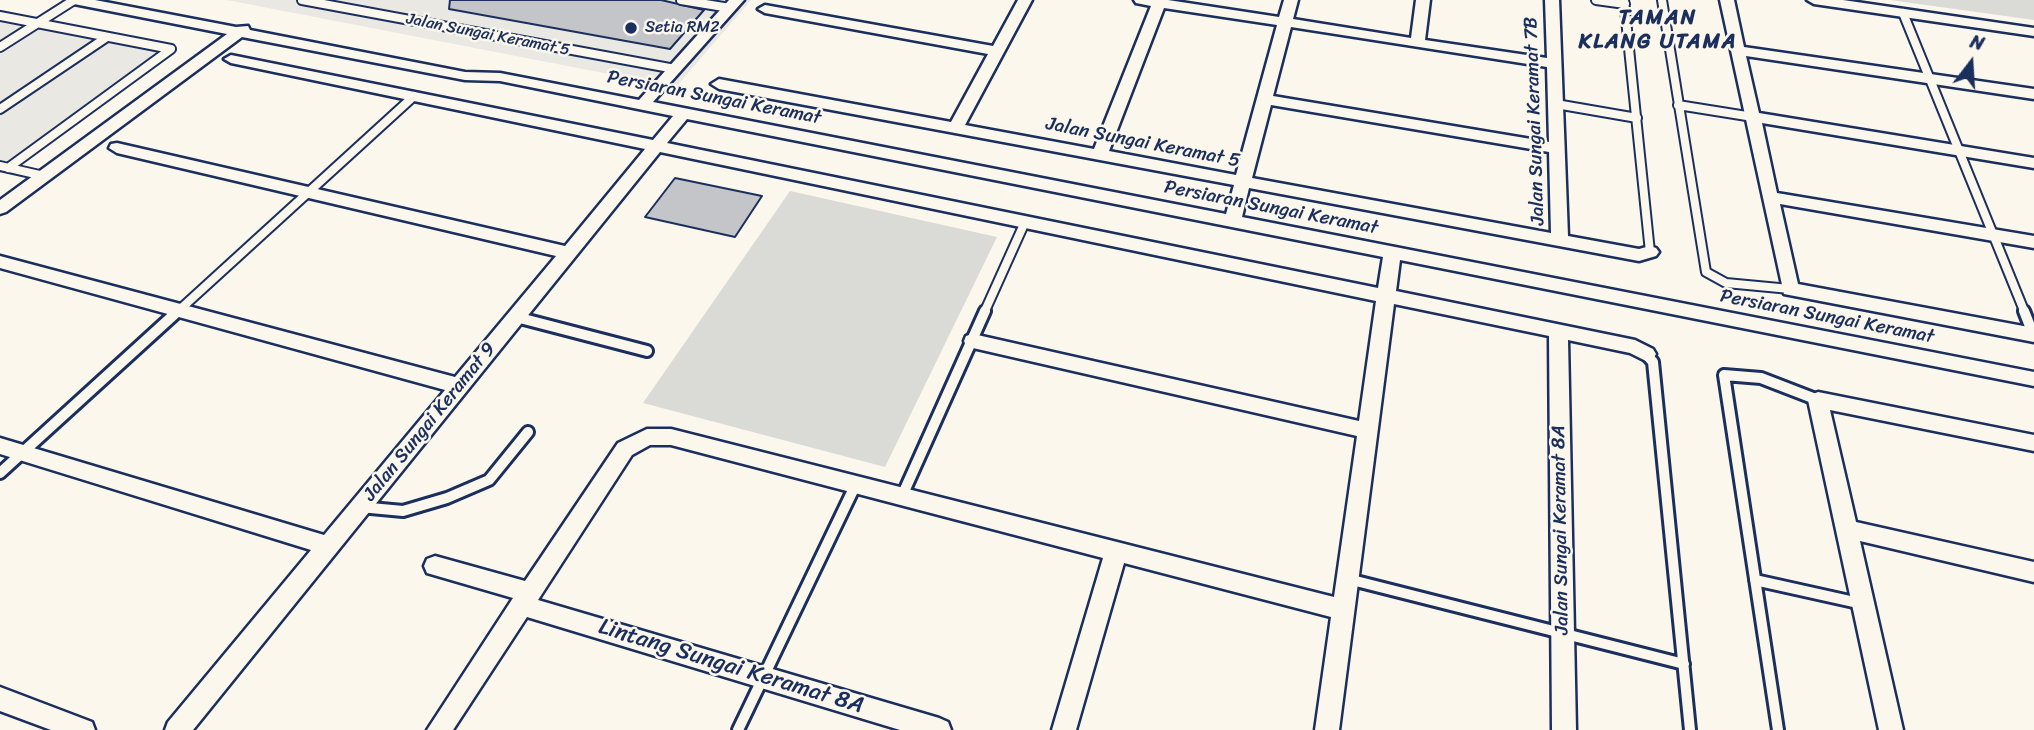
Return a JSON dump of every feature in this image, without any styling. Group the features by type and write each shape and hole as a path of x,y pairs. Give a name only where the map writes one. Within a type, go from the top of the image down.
{"street":[{"name":"Persiaran Sungai Keramat","path":"74,0 244,28"},
{"name":"Persiaran Sungai Keramat","path":"130,0 465,76 499,77 2034,379"},
{"path":"955,129 1025,0"},
{"path":"1141,0 1554,64"},
{"path":"1232,222 1291,0"},
{"path":"1418,42 1423,0"},
{"name":"Jalan Sungai Keramat 7B","path":"1552,0 1560,241"},
{"path":"1727,0 1790,289 2033,335"},
{"path":"1814,0 2034,32"},
{"path":"1099,156 1159,3"},
{"path":"642,105 734,4"},
{"path":"765,9 997,51"},
{"path":"0,208 244,28"},
{"path":"1738,50 2034,94"},
{"path":"231,59 1635,347 1646,354"},
{"name":"Jalan Sungai Keramat 5","path":"719,84 1560,241"},
{"path":"1265,99 1557,148"},
{"name":"Jalan Sungai Keramat 9","path":"177,730 682,114"},
{"path":"1753,117 2034,163"},
{"path":"117,148 568,253"},
{"path":"1770,197 2034,243"},
{"path":"1560,241 1639,256 1650,253"},
{"path":"1327,730 1392,253"},
{"path":"0,262 459,386"},
{"name":"Jalan Sungai Keramat 8A","path":"1558,331 1564,730"},
{"path":"972,341 1368,431"},
{"path":"1891,730 1818,400 2034,443"},
{"path":"439,730 625,449 647,438 671,437 1343,610"},
{"path":"0,446 328,546"},
{"path":"1847,530 2034,572"},
{"path":"1064,730 1116,551"},
{"name":"Lintang Sungai Keramat 8A","path":"435,566 763,677 939,730"},
{"path":"0,699 83,730"}],"lane":[{"path":"0,47 74,0"},
{"name":"Jalan Sungai Keramat 5","path":"302,0 675,69"},
{"path":"347,8 358,0"},
{"path":"681,0 734,4"},
{"path":"1596,0 1624,2 1650,253"},
{"path":"1662,0 1706,272 1726,284 1790,289"},
{"path":"1903,13 2033,335"},
{"path":"0,16 171,49 4,167"},
{"path":"0,109 107,37"},
{"path":"0,473 414,96"},
{"path":"1556,104 1637,118"},
{"path":"1678,105 1753,117"},
{"path":"4,167 44,176"},
{"path":"902,496 1025,222"},
{"path":"516,317 646,351"},
{"path":"1646,354 1653,362 1690,730"},
{"path":"1778,730 1724,375 1751,374 1774,380 1818,400"},
{"path":"360,507 403,511 447,498 489,480 528,432"},
{"path":"738,730 856,484"},
{"path":"1348,579 1684,664"},
{"path":"1755,580 1863,604"}],"shaded area":[{"path":"227,0 751,0 676,87"},
{"path":"1890,0 2034,0 2034,20"},
{"path":"0,19 164,51 8,164 0,162"},
{"path":"790,191 997,237 885,467 643,403"}],"building":[{"path":"450,0 661,0 704,10 670,49 449,9"},
{"path":"675,178 762,196 735,237 645,217"}],"place":[{"name":"Setia RM2","path":"631,28"}],"district":[{"name":"TAMAN KLANG UTAMA","path":"1658,31"}]}
